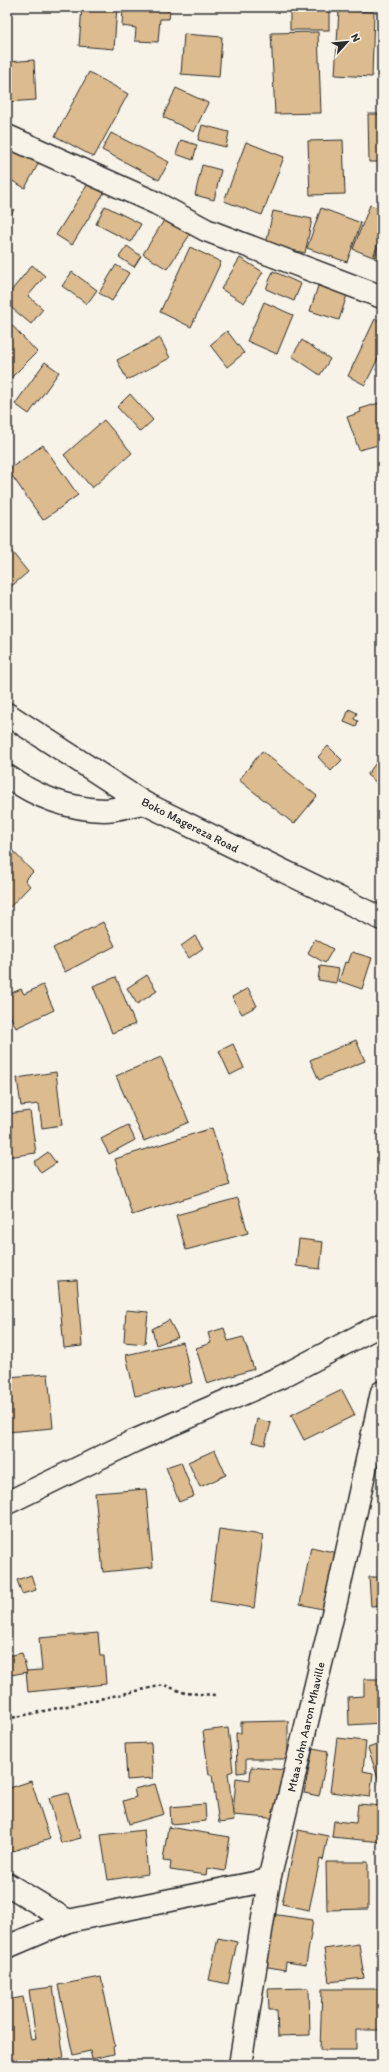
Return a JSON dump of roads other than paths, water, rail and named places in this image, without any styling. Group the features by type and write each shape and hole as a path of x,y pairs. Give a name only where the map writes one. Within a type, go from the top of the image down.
{"street":[{"path":"7,136 156,204 206,230 382,297"},
{"name":"Boko Magereza Road","path":"7,714 144,803 382,919"},
{"path":"7,776 26,789 70,806 106,810 144,803"},
{"path":"7,1503 134,1441 281,1377 382,1324"},
{"name":"Mtaa John Aaron Mhaville","path":"240,2065 269,1880 337,1597 382,1392"},
{"path":"7,1947 68,1921 269,1880"},
{"path":"7,1884 68,1921"}]}
